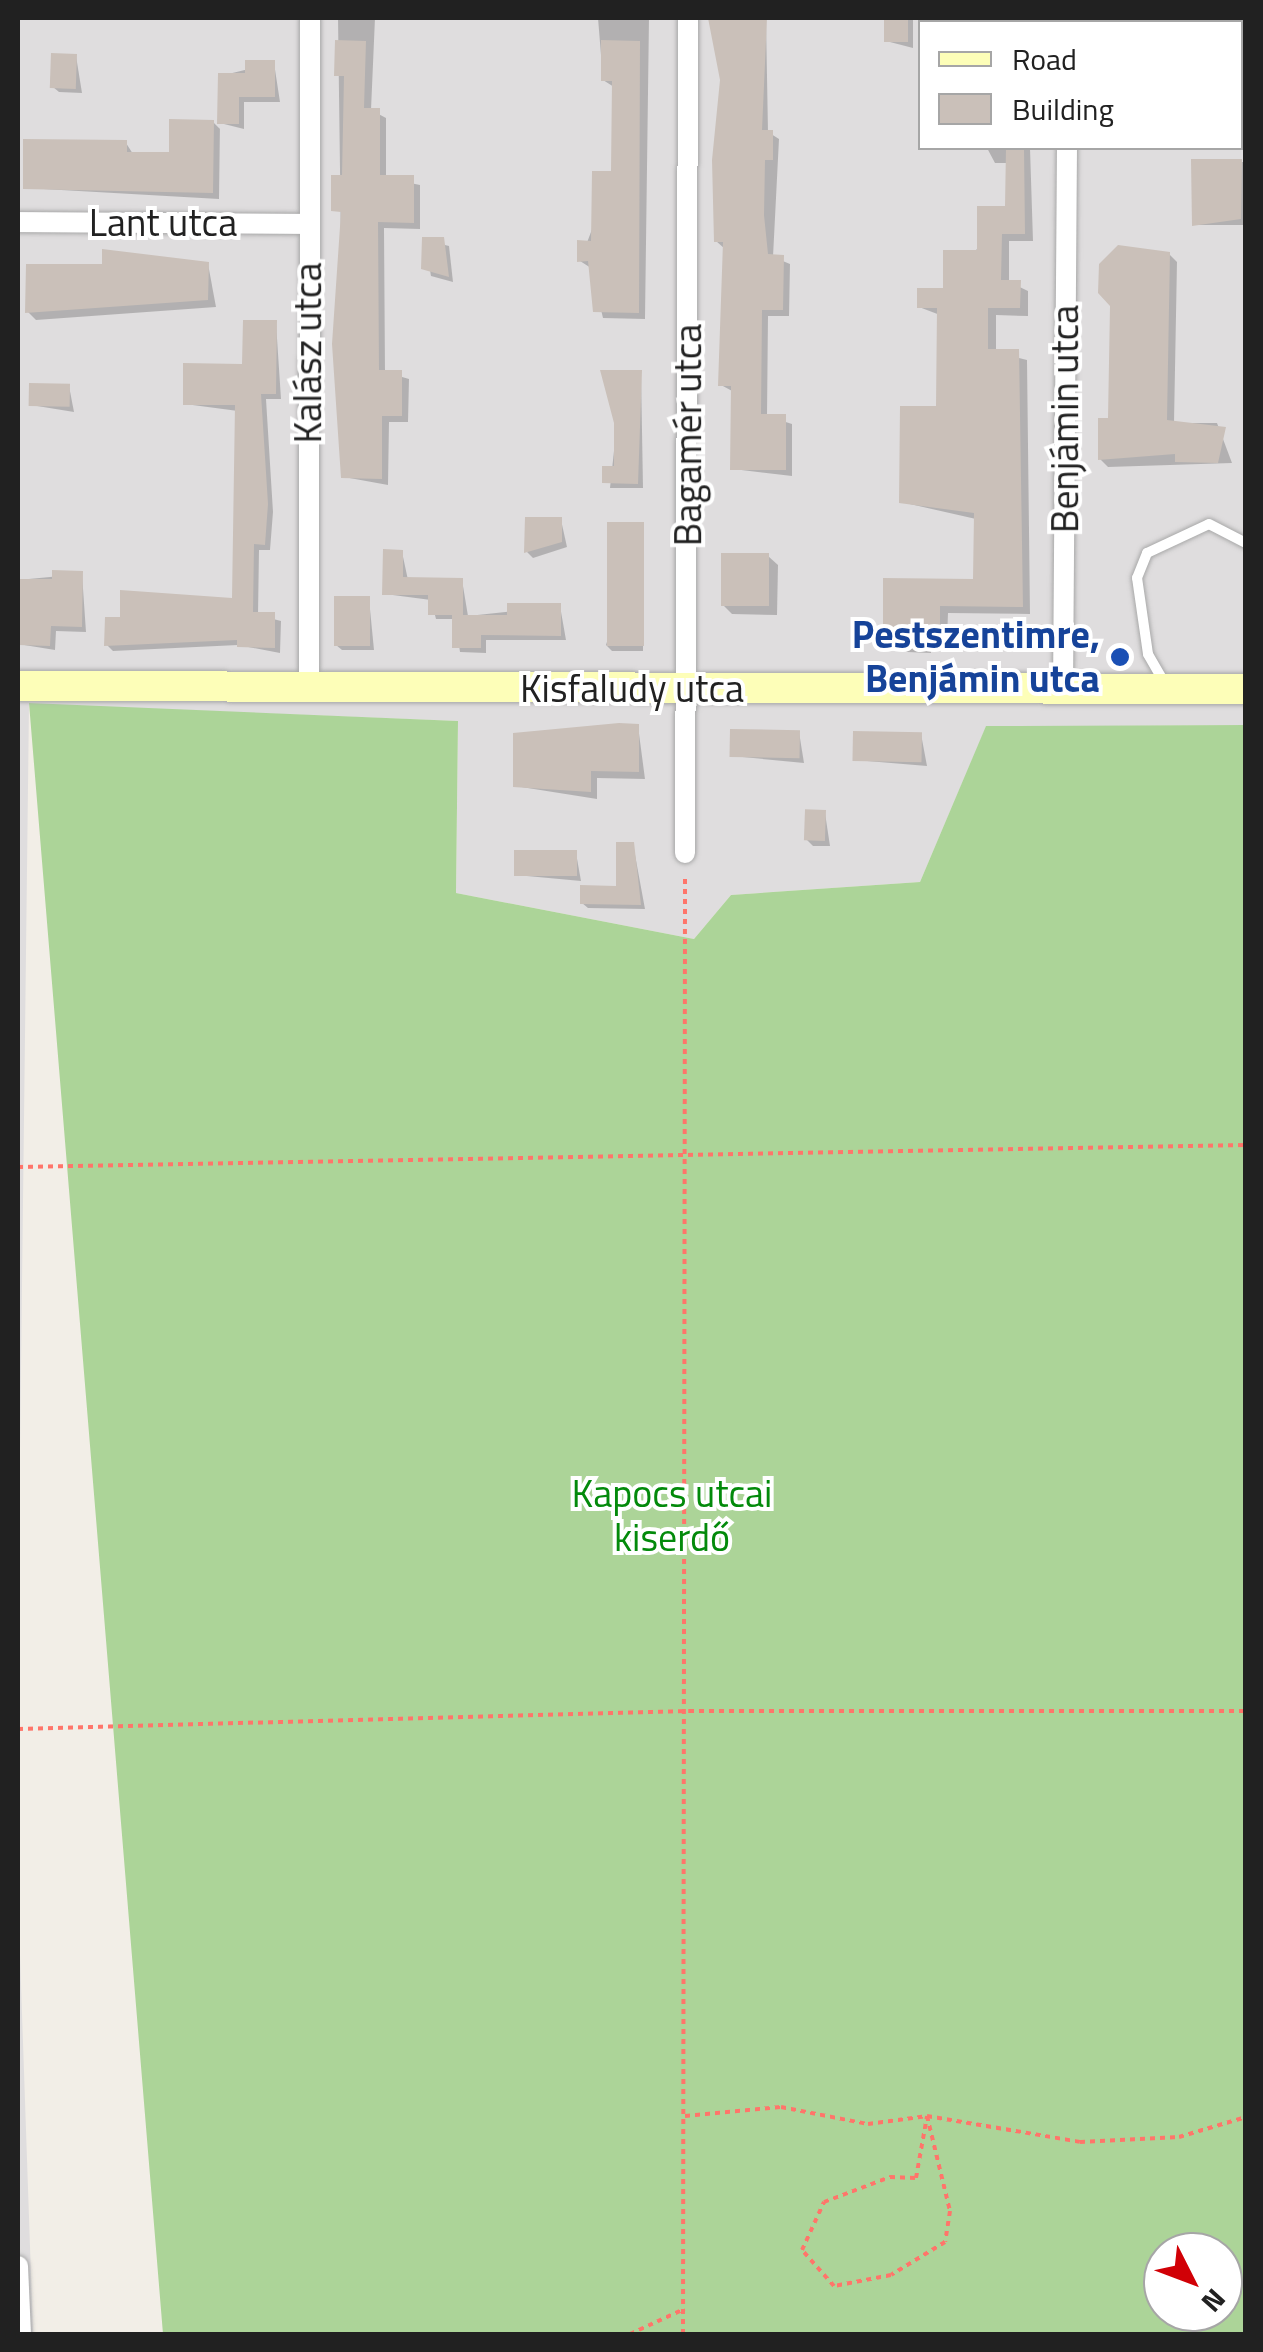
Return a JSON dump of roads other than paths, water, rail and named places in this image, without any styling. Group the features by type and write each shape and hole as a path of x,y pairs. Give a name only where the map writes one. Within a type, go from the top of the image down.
{"street":[{"name":"Kalász utca","path":"309,689 310,18"},
{"name":"Bagamér utca","path":"685,853 688,18"},
{"name":"Benjámin utca","path":"1063,691 1067,150"},
{"name":"Lant utca","path":"18,222 308,224"},
{"name":"Kisfaludy utca","path":"18,687 1246,689"},
{"path":"18,2266 21,2334"}],"lane":[{"path":"1169,690 1148,654 1138,578 1146,553 1209,524 1246,543"}],"place":[{"name":"Pestszentimre, Benjámin utca","path":"1120,657"}],"park label":[{"name":"Kapocs utcai kiserdő","path":"672,1516"}]}
